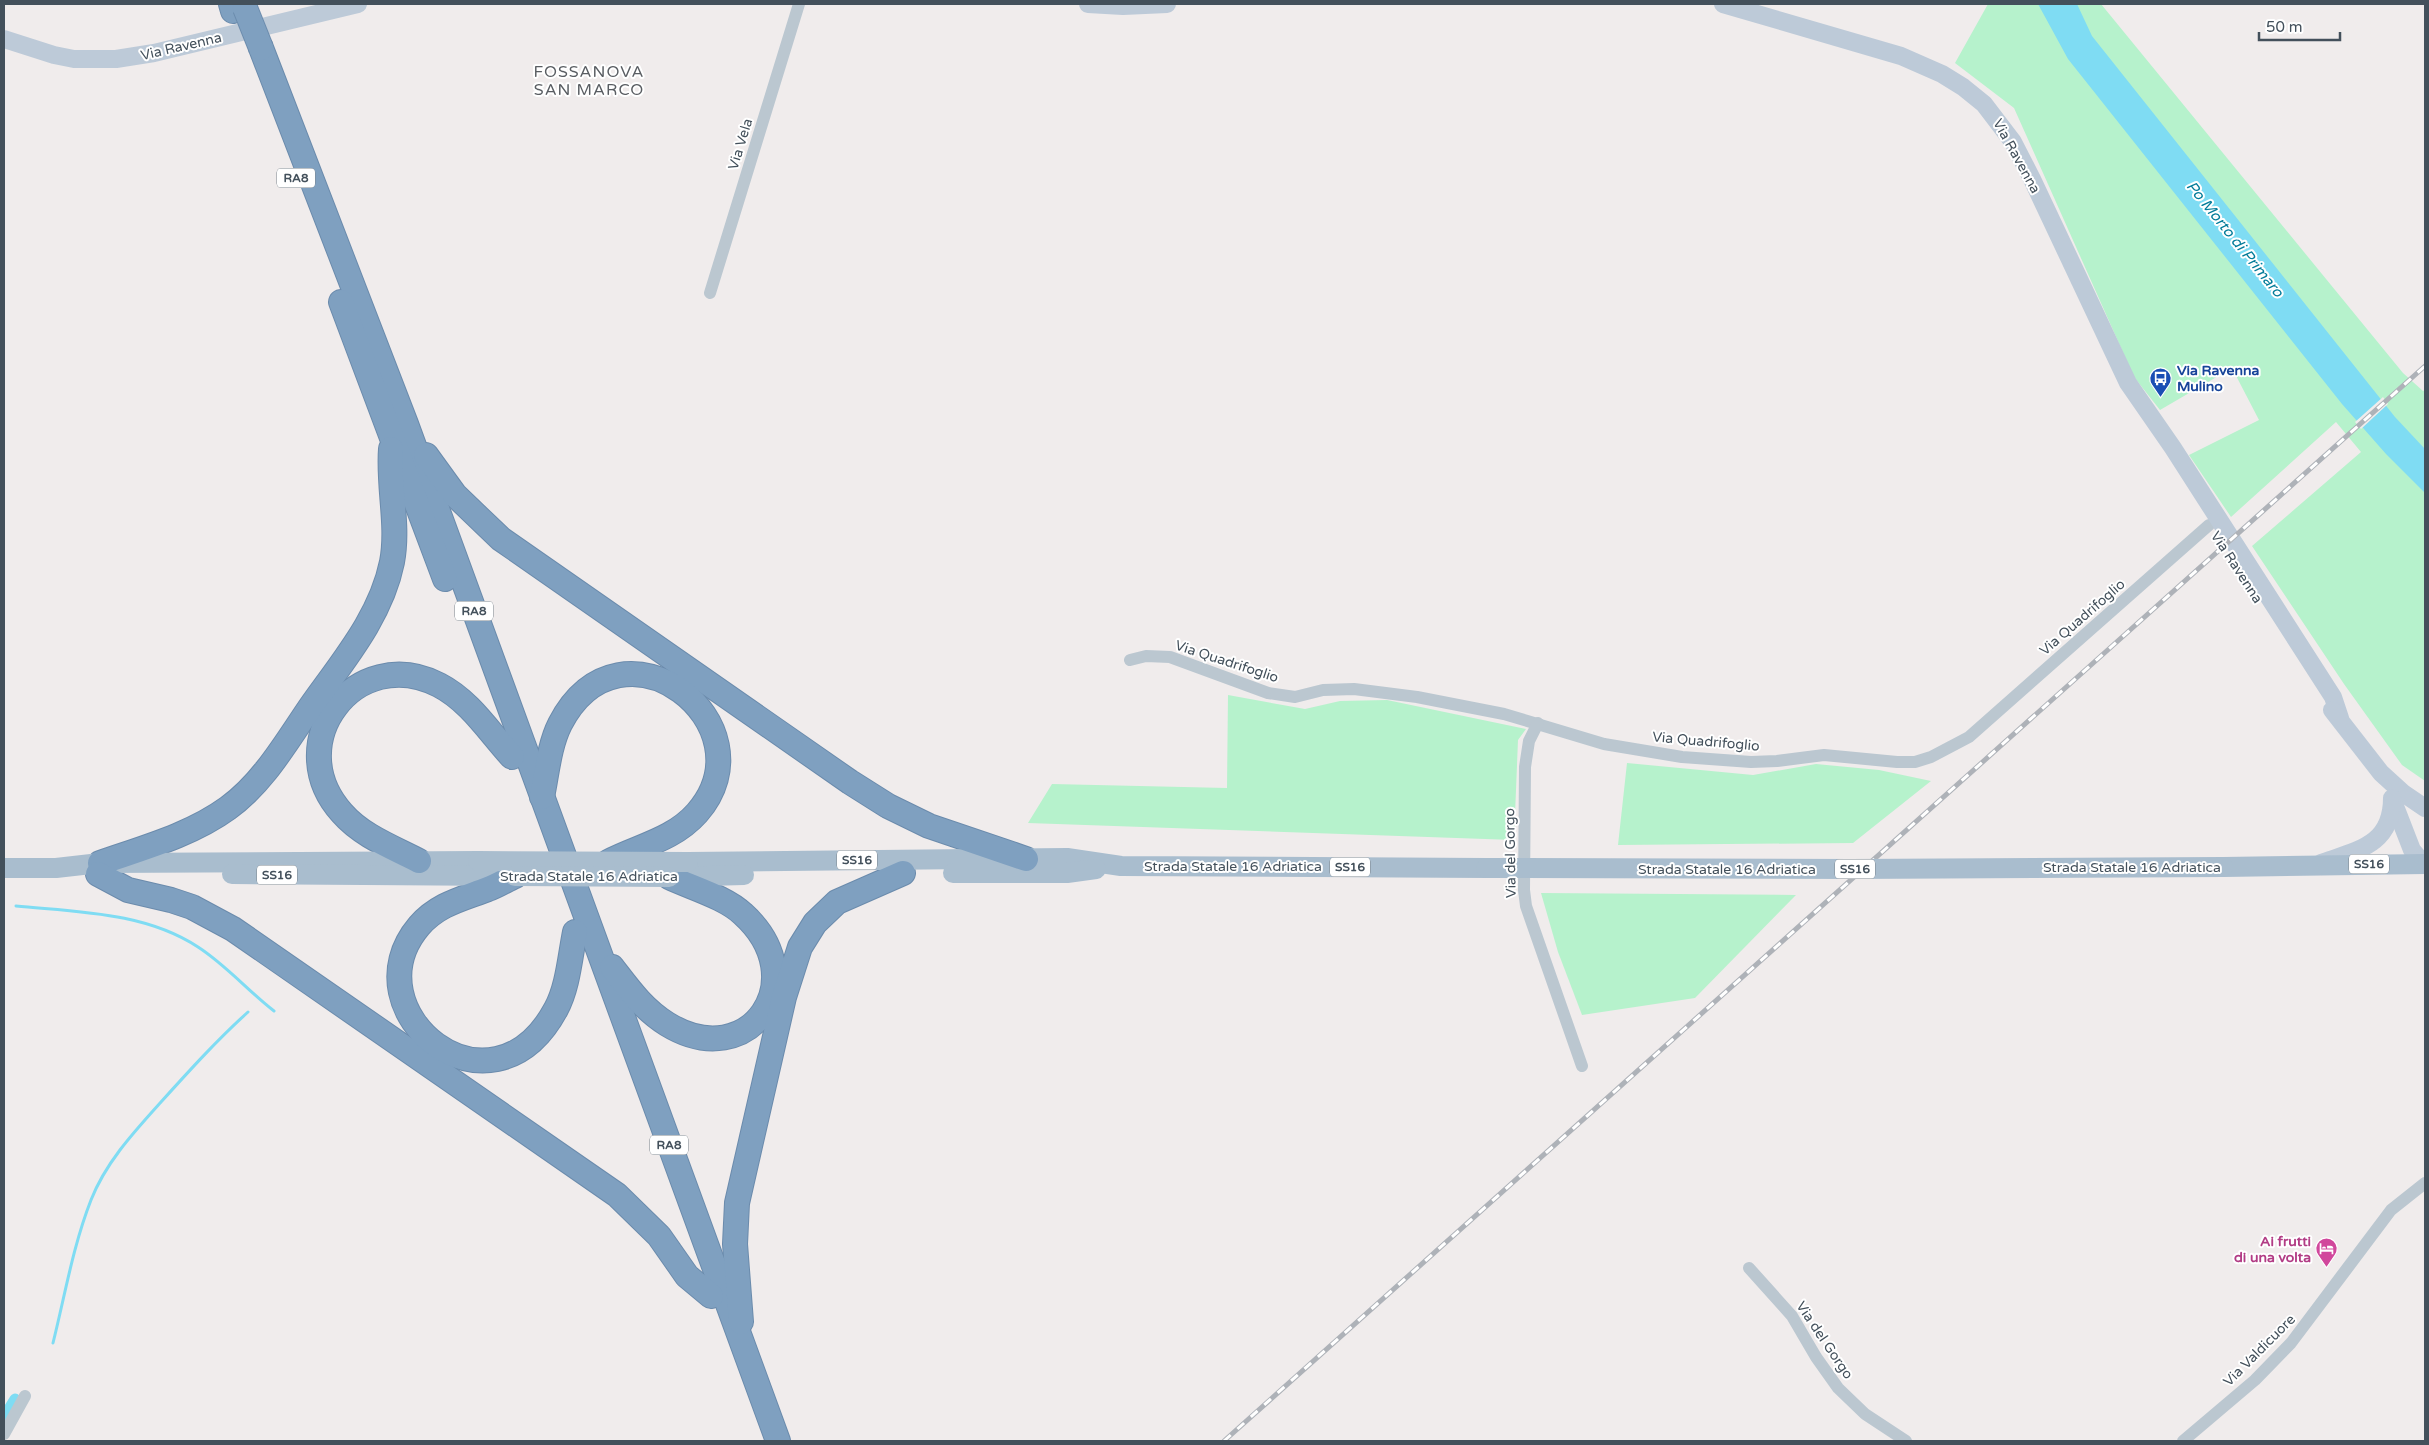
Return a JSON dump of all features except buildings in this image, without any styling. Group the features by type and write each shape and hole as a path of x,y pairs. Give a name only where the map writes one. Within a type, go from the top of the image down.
{"highway":[{"name":"RA8","path":"238,7 398,431 542,797 778,1441"},
{"name":"RA8","path":"398,431 575,932 764,1441"},
{"path":"398,431 455,495 490,529 519,552 870,795 929,826 1026,858"},
{"path":"398,431 389,474 395,524 392,563 374,614 359,638 279,753 244,796 223,812 195,827 99,868 128,890 171,900 208,914 308,980 616,1195 659,1236 687,1276 711,1296"},
{"path":"542,797 555,735 572,705 587,691 615,676 633,673 653,675 673,685 698,708 712,728 717,749 716,774 710,795 696,814 680,828 657,842 631,850 608,862"},
{"path":"419,861 364,833 341,813 325,787 318,764 319,739 329,715 341,700 354,689 378,678 401,674 426,679 450,691 470,708 512,757"},
{"path":"741,1341 740,1291 735,1244 738,1203 751,1136 794,961 815,923 837,902 903,873"},
{"path":"515,876 488,889 457,877 437,910 418,927 404,951 400,978 405,1003 418,1028 437,1047 460,1057 486,1061 499,1059 521,1049 541,1031 557,1007 562,995 575,932"},
{"path":"597,949 632,994 650,1012 670,1026 706,1038 731,1036 743,1031 760,1018 771,1000 775,979 772,957 761,934 744,914 694,877 668,877"}],"main road":[{"name":"Via Ravenna","path":"4,38 54,55 74,59 116,59 154,53 358,4"},
{"path":"1088,4 1132,6 1167,4"},
{"name":"Via Ravenna","path":"1723,4 1901,56 1942,74 1984,104 2013,142 2032,179 2110,349 2144,410 2167,458 2325,703 2340,718 2381,773 2403,793 2424,808"},
{"name":"Via Ravenna","path":"2144,410 2173,448 2333,697 2340,718"},
{"name":"Via Ravenna","path":"2381,773 2412,850 2425,863"},
{"path":"2315,865 2356,852 2376,840 2384,832 2390,821 2392,798"},
{"name":"Strada Statale 16 Adriatica","path":"694,877 1026,858 1066,858 1121,866"},
{"name":"Strada Statale 16 Adriatica","path":"4,868 99,868 419,861 457,877"},
{"name":"Strada Statale 16 Adriatica","path":"99,868 457,877 608,862 694,877 903,873 1067,873 1121,866 1859,869 2223,867 2425,863"},
{"name":"Strada Statale 16 Adriatica","path":"515,876 668,877"}],"street":[{"name":"Via Vela","path":"710,293 799,4"},
{"name":"Via Quadrifoglio","path":"1130,660 1146,656 1170,657 1268,693 1295,697 1323,690 1382,691 1504,714 1604,744 1682,757 1760,762 1824,754 1896,762 1915,762 1931,757 1969,737 2209,525"},
{"name":"Via del Gorgo","path":"1538,723 1529,741 1525,768 1524,890 1526,906 1582,1066"},
{"name":"Via Valdicuore","path":"2183,1441 2255,1380 2291,1343 2391,1210 2425,1182"},
{"name":"Via del Gorgo","path":"1749,1268 1792,1316 1816,1357 1838,1388 1865,1414 1906,1441"},
{"path":"4,1434 25,1396"}],"green space":[{"path":"1988,4 2101,4 2403,373 2423,391 2425,390 2425,781 2402,765 2344,684 2252,546 2361,452 2336,422 2231,517 2189,455 2259,420 2232,368 2160,410 2134,377 2014,108 1955,63"},
{"path":"1228,695 1305,709 1340,701 1387,700 1526,729 1518,740 1514,840 1028,823 1052,784 1227,788"},
{"path":"1627,763 1753,775 1816,764 1879,770 1931,781 1853,843 1618,845"},
{"path":"1541,893 1796,895 1695,998 1582,1015 1558,952"}],"water":[{"name":"Po Morto di Primaro","path":"2038,4 2077,4 2092,36 2395,417 2425,449 2425,493 2386,454 2342,404 2068,59"}],"pier":[{"path":"2383,397 2388,404 2361,429 2355,422"}],"waterway":[{"path":"16,906 86,912 133,920 177,935 208,954 274,1011"},
{"path":"53,1343 79,1235 91,1200 104,1173 121,1148 151,1113 203,1056 248,1012"},
{"path":"4,1417 15,1399"}],"railway":[{"path":"1224,1441 2425,366"}],"place":[{"name":"Via Ravenna Mulino","path":"2161,397"},
{"name":"Ai frutti di una volta","path":"2327,1268"}],"district":[{"name":"FOSSANOVA SAN MARCO","path":"589,80"}]}
